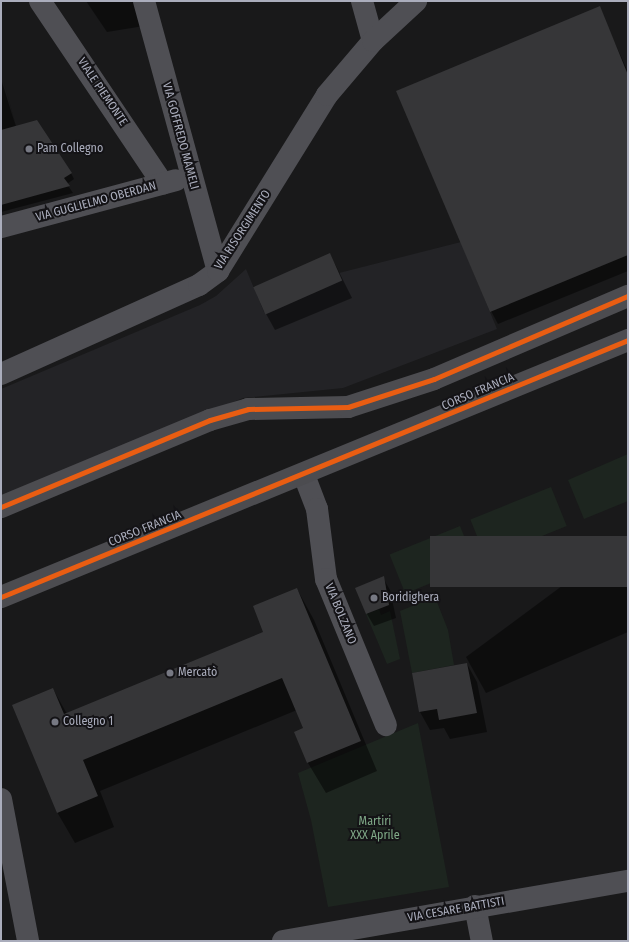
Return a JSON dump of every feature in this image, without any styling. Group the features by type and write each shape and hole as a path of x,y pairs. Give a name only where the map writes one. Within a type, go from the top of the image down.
{"main road":[{"path":"1,507 210,420 248,409 348,407 434,379 628,296"},
{"name":"CORSO FRANCIA","path":"1,597 304,475 628,340"}],"street":[{"name":"VIALE PIEMONTE","path":"40,1 163,184"},
{"name":"VIA GOFFREDO MAMELI","path":"144,1 218,271"},
{"path":"362,1 373,42"},
{"name":"VIA RISORGIMENTO","path":"1,374 199,285 218,271 327,95 373,42 416,1"},
{"name":"VIA GUGLIELMO OBERDAN","path":"1,227 191,176"},
{"name":"VIA BOLZANO","path":"304,475 317,509 326,579 386,725"},
{"path":"1,799 28,941"},
{"name":"VIA CESARE BATTISTI","path":"283,941 475,906 628,881"},
{"path":"475,906 482,941"}],"shaded area":[{"path":"461,242 497,329 343,388 243,398 1,501 1,389 200,305 216,296 246,269 264,312 341,280 339,273"}],"green space":[{"path":"628,454 628,501 584,519 568,480"},
{"path":"551,487 567,526 486,559 470,520"},
{"path":"460,526 476,565 405,593 390,554"},
{"path":"435,597 448,630 454,665 412,673 400,611"},
{"path":"379,609 381,615 390,611 400,659 387,664 366,614"},
{"name":"Martiri XXX Aprile","path":"418,723 449,887 328,907 311,820 298,773"}],"building":[{"path":"600,6 628,75 628,255 490,312 396,91"},
{"name":"Pam Collegno","path":"37,120 72,173 64,178 70,186 1,205 1,130"},
{"path":"330,253 342,280 265,315 253,287"},
{"path":"430,536 628,536 628,587 430,587"},
{"name":"Boridighera","path":"384,576 389,605 366,614 355,588"},
{"path":"297,588 361,741 307,763 294,732 303,728 282,678 83,760 98,796 57,813 12,705 53,688 64,714 263,632 253,606"},
{"path":"467,663 477,713 439,720 437,709 419,712 412,673"}],"cycle path":[{"path":"1,507 210,420 248,409 348,407 434,379 628,296"},
{"path":"1,597 628,340"}],"place":[{"name":"Pam Collegno","path":"29,149"},
{"name":"Boridighera","path":"374,598"},
{"name":"Mercatò","path":"170,673"},
{"name":"Collegno 1","path":"55,722"}]}
